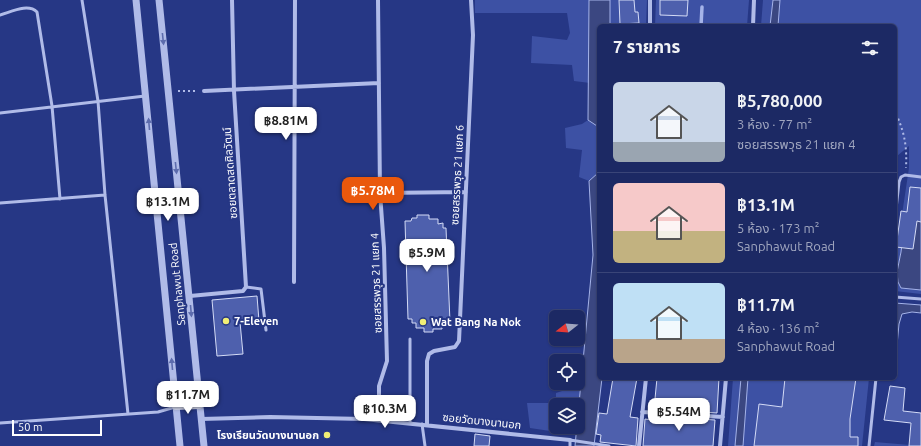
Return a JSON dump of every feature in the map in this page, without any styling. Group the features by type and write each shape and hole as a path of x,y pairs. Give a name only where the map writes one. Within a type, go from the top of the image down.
{"main road":[{"path":"176,406 199,404"}],"street":[{"name":"Sanphawut Road","path":"136,0 180,446"},
{"name":"Sanphawut Road","path":"159,0 190,296 200,419 204,446"},
{"name":"ซอยตลาดสดศิลวัฒน์","path":"232,0 234,91 246,287"},
{"path":"294,282 295,0"},
{"name":"ซอยสรรพวุธ 21 แยก 4","path":"378,0 380,193 384,248 388,361 379,386 379,420"},
{"name":"ซอยสรรพวุธ 21 แยก 6","path":"425,424 427,362 429,354 434,350 455,347 459,341 473,35 471,0"},
{"path":"650,0 650,24"},
{"path":"753,24 754,0"},
{"path":"204,91 234,91 379,83"},
{"path":"380,193 466,192"},
{"path":"190,296 243,291 246,287"},
{"path":"639,446 646,380"},
{"path":"720,446 726,380"},
{"path":"642,412 723,418"},
{"name":"ซอยวัดบางนานอก","path":"200,419 270,416 379,420 572,441"}],"lane":[{"path":"82,0 98,101 104,195 128,414"},
{"path":"0,15 28,8 33,8 37,12 52,106 60,198"},
{"path":"0,113 146,96"},
{"path":"897,200 901,177 905,175 921,177"},
{"path":"0,203 104,195"},
{"path":"246,287 261,289 266,330"},
{"path":"897,297 921,299"},
{"path":"410,339 410,423"},
{"path":"868,446 876,380"},
{"path":"0,423 158,412 176,406"},
{"path":"425,424 425,446"},
{"path":"570,446 572,441 609,446"}],"path":[{"path":"168,91 204,91"},
{"path":"897,116 907,147 905,175"}],"shaded area":[{"path":"475,0 589,0 590,83 574,81 572,65 531,63 532,36 567,40 570,33 567,13 475,13"},
{"path":"589,0 610,0 610,24 597,24 597,126 588,120"},
{"path":"610,0 647,0 646,24 610,24"},
{"path":"656,0 749,0 747,24 655,24"},
{"path":"763,0 773,0 770,24 761,24"},
{"path":"773,0 780,0 778,24 770,24"},
{"path":"780,0 921,0 921,209 901,252 897,272 897,248 909,168 909,146 897,156 897,24 778,24"},
{"path":"588,120 597,126 597,174 589,181 579,177 582,150 566,148 565,128 582,124"},
{"path":"597,174 597,380 602,380 594,446 575,446 576,434 585,434 585,398 580,398 580,390 585,390 585,354 584,354 593,255 589,181"},
{"path":"921,209 921,290 901,288 898,282 897,272 905,218"},
{"path":"897,272 901,288 921,290 921,294 897,291"},
{"path":"897,303 921,305 921,313 912,312 902,314 899,324 897,346"},
{"path":"733,380 869,380 862,446 728,446"},
{"path":"741,380 748,380 743,446 735,446"},
{"path":"565,390 581,390 580,398 556,398 556,393"},
{"path":"527,403 549,403 549,431 530,428"},
{"path":"875,442 921,446 874,446"}],"building":[{"path":"619,0 634,0 635,12 638,12 639,23 620,24"},
{"path":"660,0 688,0 687,16 660,15"},
{"path":"910,187 921,188 921,222 917,221 913,249 897,247 901,211 907,212"},
{"path":"417,215 429,215 429,219 438,219 438,224 443,223 443,228 446,228 450,322 442,323 442,329 433,329 433,332 424,332 424,328 416,328 416,323 412,323 412,319 408,319 405,221 411,221 412,218 417,218"},
{"path":"257,296 259,321 240,322 243,354 217,356 212,300"},
{"path":"613,380 637,380 630,417 638,418 636,446 600,442 601,435 596,434 599,413 607,414"},
{"path":"657,380 719,380 717,413 654,409"},
{"path":"785,380 856,380 850,419 850,437 858,437 858,446 754,446 759,404 782,407"},
{"path":"890,386 905,388 903,411 921,413 921,446 909,446 911,423 884,420"},
{"path":"653,416 715,420 713,446 643,446 645,419 653,420"},
{"path":"475,434 490,436 489,446 474,446"}],"waterway":[{"path":"701,24 702,7"}],"place":[{"name":"7-Eleven","path":"226,321"},
{"name":"Wat Bang Na Nok","path":"423,322"},
{"name":"โรงเรียนวัดบางนานอก","path":"327,435"}]}
